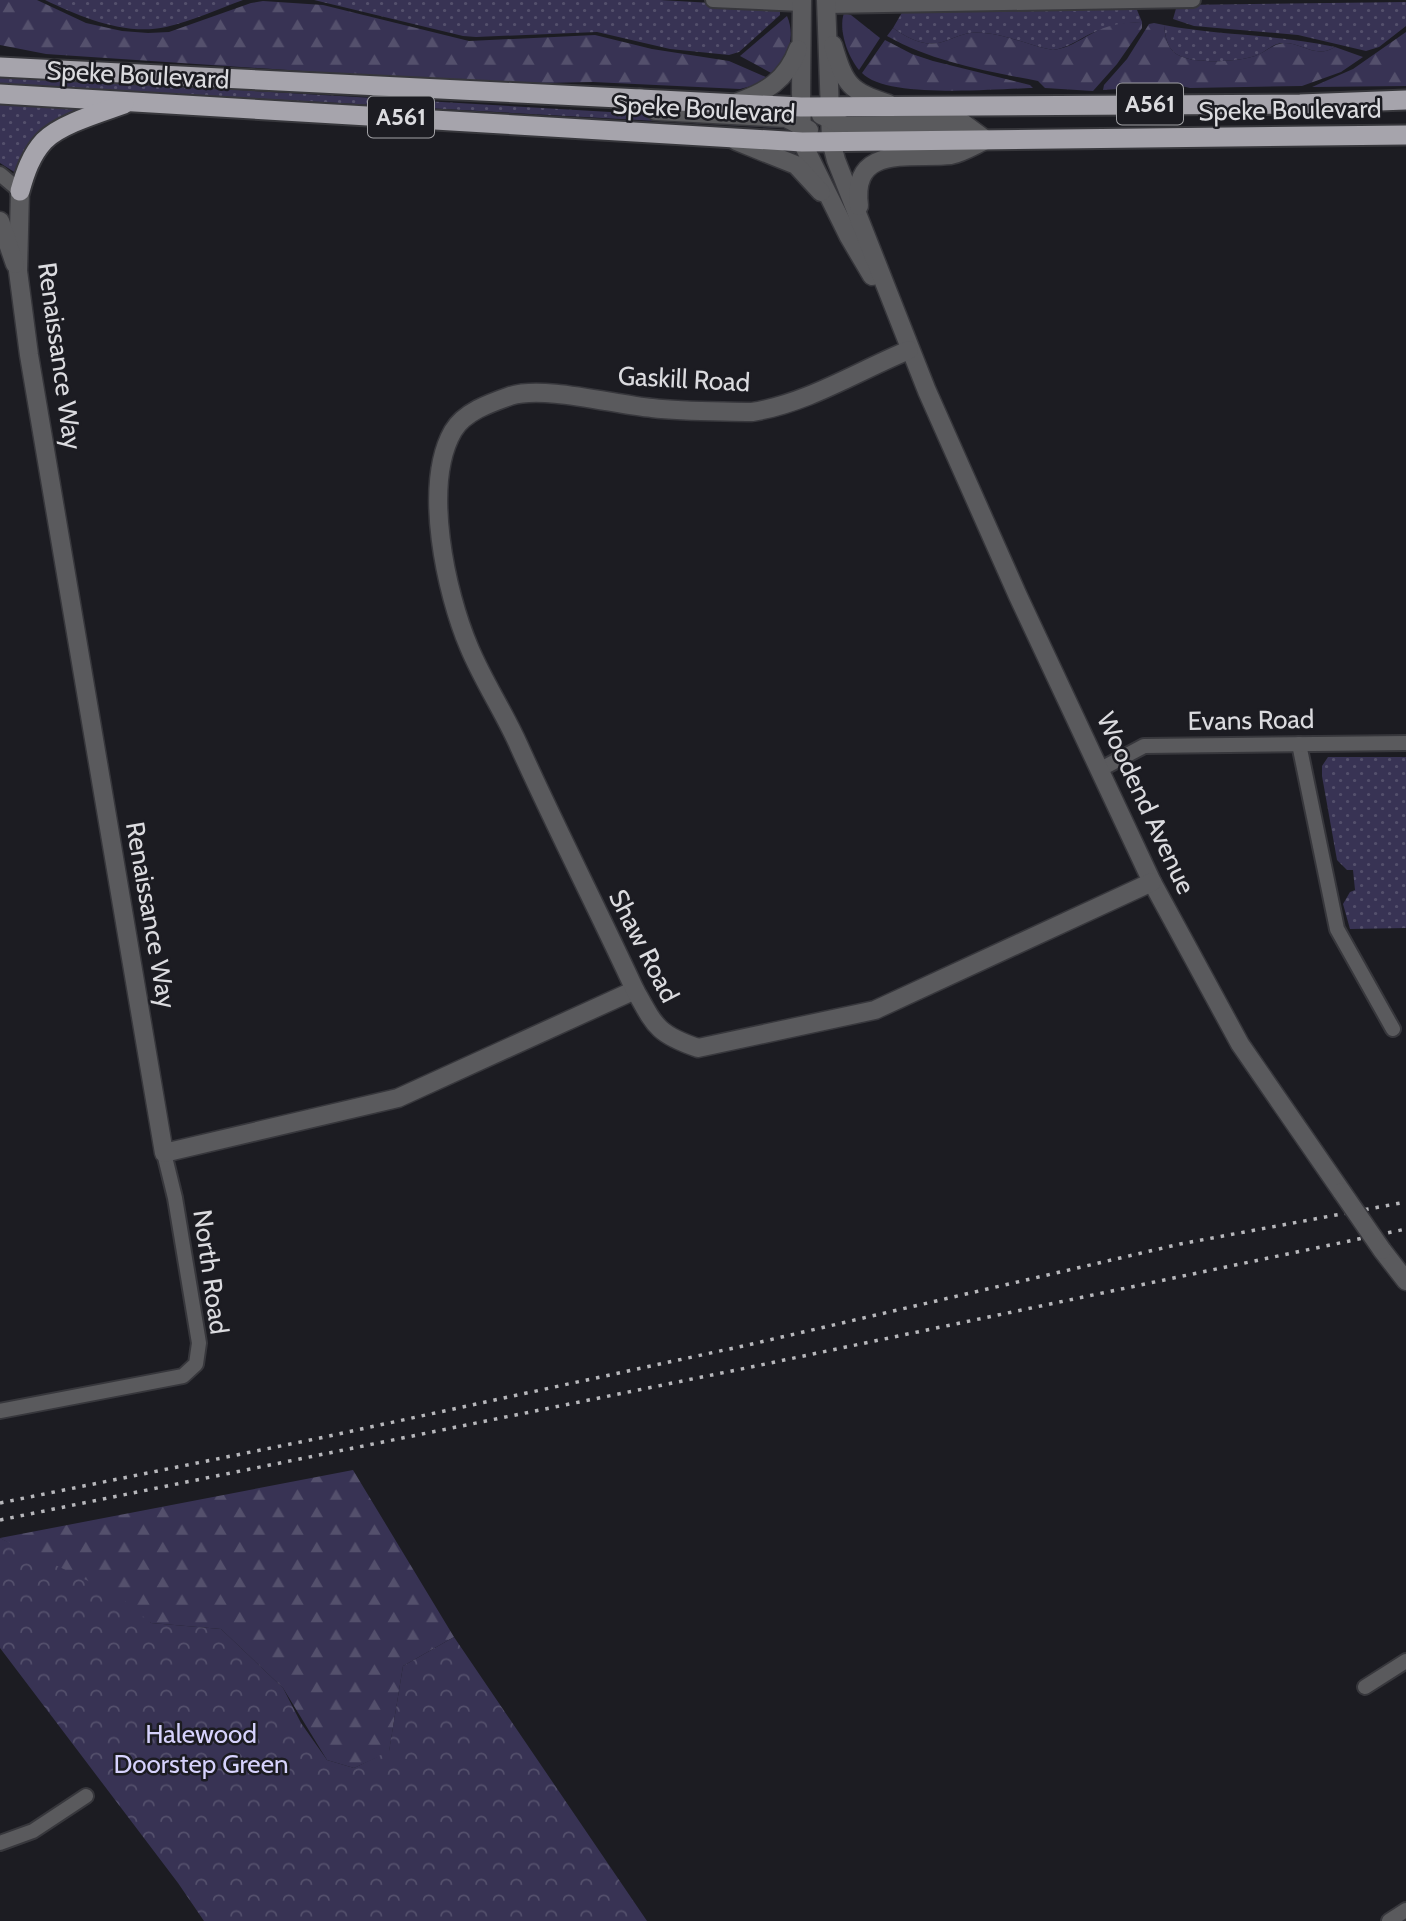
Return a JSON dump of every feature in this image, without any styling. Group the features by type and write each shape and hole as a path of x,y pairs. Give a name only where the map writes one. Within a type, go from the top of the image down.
{"highway":[{"path":"0,55 58,69"},
{"name":"Speke Boulevard","path":"0,67 734,103 802,125 831,141 1406,135"},
{"name":"Speke Boulevard","path":"0,94 720,137 802,125 830,113 894,106 1300,104 1406,100"},
{"path":"20,191 28,166 45,140 81,119 135,101"}],"street":[{"path":"713,0 802,2 802,125"},
{"path":"894,106 859,94 849,83 843,73 826,9 1193,0"},
{"name":"Woodend Avenue","path":"826,9 831,141 836,160 909,350 1018,596 1153,882 1240,1044 1406,1281"},
{"path":"734,103 754,97 788,73 801,39"},
{"name":"A561","path":"640,98 656,111 786,118 802,125"},
{"name":"A561","path":"830,113 845,126 962,123 986,140"},
{"name":"Woodend Avenue","path":"802,125 849,237 895,316"},
{"path":"720,137 749,145 796,165 820,189 849,237"},
{"path":"860,220 857,190 860,177 869,166 886,158 953,155 986,140"},
{"path":"0,174 20,191"},
{"name":"Renaissance Way","path":"20,191 18,271 29,355 164,1153"},
{"path":"0,221 18,271"},
{"name":"Gaskill Road","path":"454,429 474,410 513,395 550,393 652,409 752,412 768,409 837,383 909,350"},
{"name":"Shaw Road","path":"454,429 443,455 439,481 439,526 446,574 468,646 510,727 635,990 655,1026 677,1041 698,1048 875,1010 1153,882"},
{"name":"Evans Road","path":"1101,769 1144,746 1406,743"},
{"path":"1299,744 1337,929 1393,1029"},
{"path":"164,1153 398,1098 635,990"},
{"name":"North Road","path":"0,1411 183,1376 196,1364 199,1342 175,1198 164,1153"},
{"path":"1364,1687 1406,1661"},
{"path":"0,1843 33,1831 86,1796"},
{"path":"1389,1921 1406,1910"}],"green space":[{"path":"0,0 37,0 86,23 122,31 148,33 169,32 263,1 323,5 469,41 595,35 652,49 729,61 766,77 763,83 740,89 593,82 542,83 391,77 46,54 0,45"},
{"path":"45,0 243,0 185,22 166,27 135,29 104,23"},
{"path":"314,0 660,0 780,7 780,15 739,52 729,55 670,49 597,32 463,36"},
{"path":"1406,2 1406,26 1379,47 1366,51 1298,35 1194,26 1173,19 1177,5"},
{"path":"1135,5 1142,22 1102,29 1068,46 1053,50 1002,36 979,33 966,34 940,43 926,43 912,39 893,28 904,9"},
{"path":"844,13 851,15 880,38 859,70 845,43 842,27"},
{"path":"787,16 791,32 789,47 773,74 740,56"},
{"path":"1142,22 1142,28 1117,64 1093,91 1045,88 1038,81 941,59 887,36 893,28 912,39 940,43 966,34 979,33 1002,36 1053,50 1068,46 1109,26"},
{"path":"1149,24 1164,25 1167,42 1172,50 1178,55 1199,61 1247,58 1284,43 1316,51 1335,47 1363,57 1341,72 1302,86 1190,88 1177,85 1103,90"},
{"path":"1164,25 1335,47 1316,51 1284,43 1247,58 1199,61 1178,55 1172,50 1167,42"},
{"path":"1406,32 1406,86 1312,87 1353,69"},
{"path":"885,40 933,61 1030,85 1033,88 942,91 894,86 875,81 862,73"},
{"path":"0,76 779,122 780,128 0,84"},
{"path":"0,100 87,105 59,122 19,175 0,163"},
{"path":"1328,757 1406,757 1406,928 1350,929 1343,904 1350,892 1355,890 1353,870 1347,870 1337,860 1322,776 1322,766"},
{"path":"353,1470 454,1637 403,1666 389,1752 354,1768 327,1760 283,1688 221,1629 151,1623 0,1538"},
{"name":"Halewood Doorstep Green","path":"0,1538 119,1596 151,1623 221,1629 283,1688 301,1723 327,1760 354,1768 389,1751 403,1666 454,1637 647,1921 204,1921 0,1648"}],"railway":[{"path":"0,1503 320,1438 752,1344 1180,1244 1406,1202"},
{"path":"0,1520 756,1366 1406,1229"}]}
